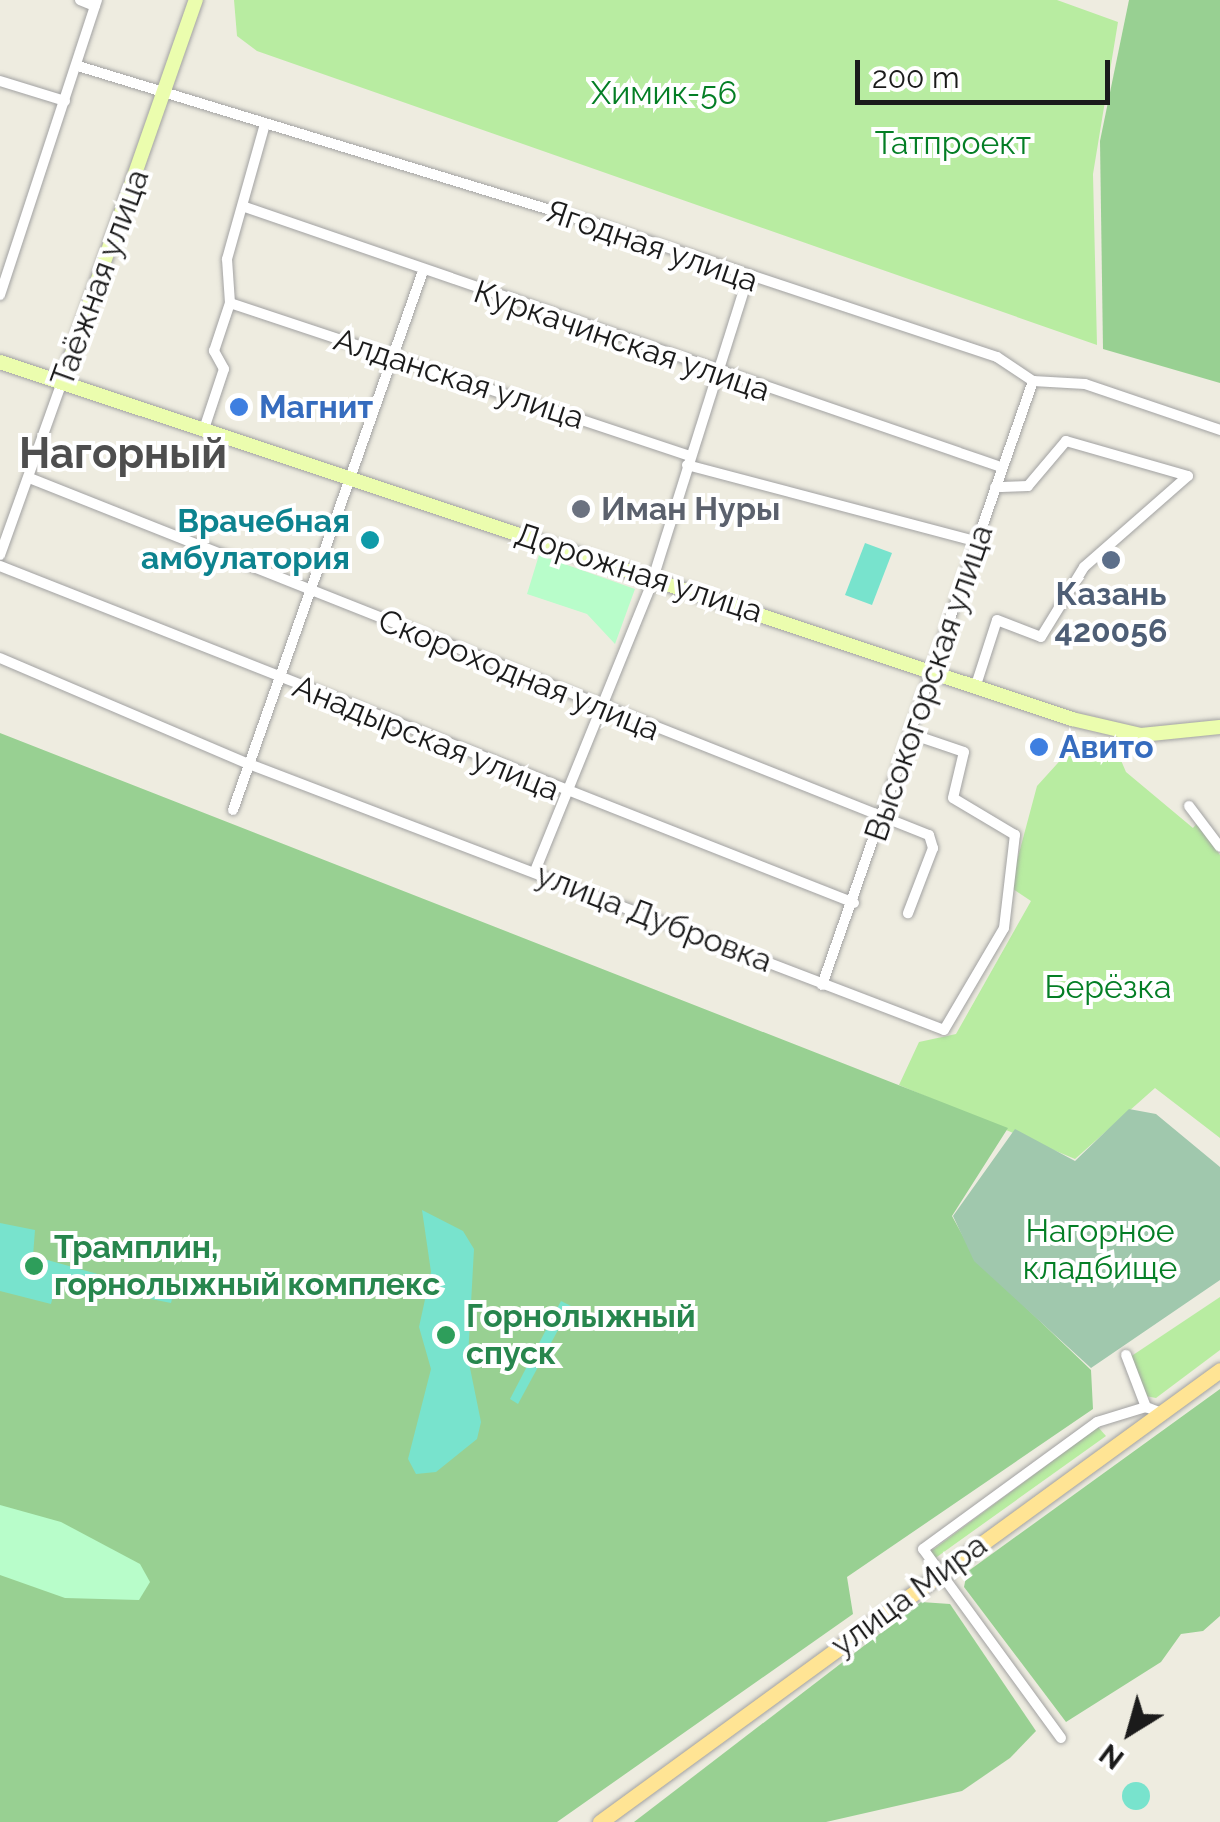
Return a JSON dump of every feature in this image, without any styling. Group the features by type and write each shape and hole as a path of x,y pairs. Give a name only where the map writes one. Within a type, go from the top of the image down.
{"main road":[{"name":"улица Мира","path":"600,1822 940,1574 1154,1410 1220,1370"}],"street":[{"path":"0,294 96,3 80,0"},
{"name":"Таёжная улица","path":"0,555 32,479 62,382 196,0"},
{"name":"Ягодная улица","path":"78,66 164,97 603,226 747,280 997,357 1033,380 1085,384 1220,430"},
{"path":"0,81 65,101"},
{"path":"205,426 224,369 214,351 230,304 227,259 245,207 264,127"},
{"name":"Куркачинская улица","path":"245,207 422,274 1002,466"},
{"path":"233,810 315,591 422,274"},
{"path":"535,871 652,578 714,373 747,280"},
{"name":"Алданская улица","path":"230,304 688,460 979,542"},
{"name":"Дорожная улица","path":"0,362 205,426 1118,732 1220,727"},
{"name":"Высокогорская улица","path":"822,984 854,904 1033,380"},
{"path":"976,685 997,620 1041,637 1084,567 1188,476 1066,441 1028,486 995,487"},
{"name":"Скороходная улица","path":"32,479 601,710 933,838 908,914"},
{"name":"Анадырская улица","path":"0,566 568,795 854,904"},
{"name":"улица Дубровка","path":"0,658 249,764 944,1030 1004,928 1016,835 953,798 964,752 912,734"},
{"path":"1190,806 1220,847"},
{"path":"1061,1738 922,1549 1097,1422 1154,1410 1126,1355"}],"green space":[{"path":"234,0 1057,0 1118,22 1093,174 1097,345 257,51 237,36"},
{"path":"1129,0 1220,0 1220,383 1103,349 1100,141"},
{"path":"539,555 635,589 615,644 587,614 527,594"},
{"path":"0,733 1008,1128 952,1216 976,1260 1091,1370 1093,1409 847,1577 853,1614 557,1822 0,1822"},
{"name":"Берёзка","path":"1076,743 1117,751 1126,772 1193,828 1198,822 1220,855 1220,1138 1155,1088 1075,1159 899,1085 919,1042 956,1034 1031,901 1010,887 1037,786"},
{"name":"Нагорное кладбище","path":"1129,1109 1156,1114 1220,1167 1220,1280 1091,1368 974,1261 953,1216 1015,1129 1075,1161"},
{"path":"1220,1297 1220,1350 1156,1398 1140,1395 1127,1359"},
{"path":"1220,1389 1220,1616 1203,1631 1181,1634 1161,1662 1066,1722 964,1587 967,1572"},
{"path":"1098,1427 1106,1436 934,1559 930,1552"},
{"path":"0,1505 61,1522 140,1564 150,1582 139,1600 65,1598 0,1575"},
{"path":"921,1602 950,1604 1036,1731 1010,1758 962,1791 826,1822 634,1822"}],"shaded area":[{"path":"865,543 892,553 872,605 845,595"},
{"name":"Горнолыжный спуск","path":"422,1210 463,1231 474,1249 468,1358 481,1422 477,1439 436,1472 416,1474 408,1459 431,1369 419,1327 431,1272"},
{"name":"Трамплин, горнолыжный комплекс","path":"0,1223 35,1230 33,1256 173,1295 171,1303 57,1280 51,1304 0,1291"},
{"path":"561,1301 571,1306 518,1404 510,1399"},
{"path":"1136,1782 1146,1786 1150,1796 1146,1806 1136,1810 1126,1806 1122,1796 1126,1786"}],"place":[{"name":"Магнит","path":"239,407"},
{"name":"Иман Нуры","path":"581,509"},
{"name":"Врачебная амбулатория","path":"370,540"},
{"name":"Казань 420056","path":"1111,560"},
{"name":"Авито","path":"1039,747"},
{"name":"Трамплин, горнолыжный комплекс","path":"34,1266"},
{"name":"Горнолыжный спуск","path":"446,1335"}],"district":[{"name":"Нагорный","path":"123,454"}],"park label":[{"name":"Химик-56","path":"664,93"},
{"name":"Татпроект","path":"953,143"}]}
